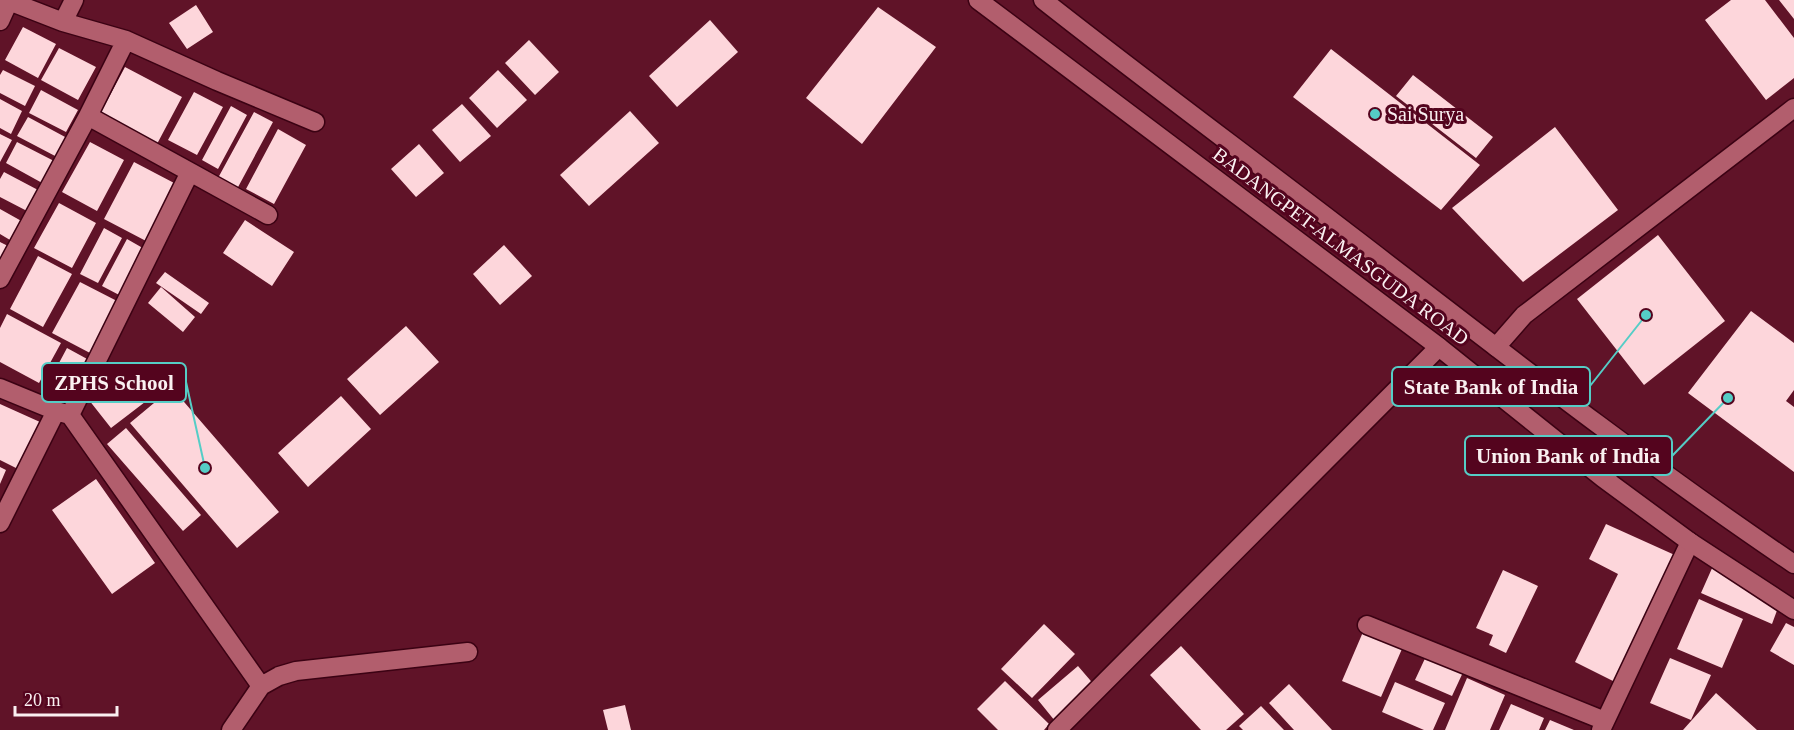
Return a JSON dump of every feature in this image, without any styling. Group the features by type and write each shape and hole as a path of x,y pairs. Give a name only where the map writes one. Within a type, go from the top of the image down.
{"street":[{"path":"63,22 74,0"},
{"name":"BADANGPET-ALMASGUDA ROAD","path":"978,0 1439,347 1603,478 1690,542 1794,610"},
{"name":"BADANGPET-ALMASGUDA ROAD","path":"1042,0 1496,347 1714,510 1794,564"},
{"path":"0,21 8,1 63,22 126,40 315,122"},
{"path":"0,279 88,116 126,40"},
{"path":"1496,347 1524,315 1794,108"},
{"path":"88,116 268,215"},
{"path":"0,523 63,413 190,172"},
{"path":"1057,730 1439,347"},
{"path":"0,388 63,413 261,686"},
{"path":"1603,478 1630,447"},
{"path":"1367,625 1603,726 1690,542"},
{"path":"231,730 261,686 279,676 296,671 468,652"}],"building":[{"path":"1731,0 1765,0 1794,38 1794,78 1766,100 1705,20"},
{"path":"1779,0 1794,0 1794,19"},
{"path":"196,5 213,32 187,49 169,23"},
{"path":"878,7 936,47 862,144 806,98"},
{"path":"710,20 738,52 677,107 649,76"},
{"path":"23,27 56,44 38,78 5,60"},
{"path":"529,40 559,72 535,95 505,63"},
{"path":"59,48 96,67 78,100 41,80"},
{"path":"1331,49 1480,165 1441,210 1293,97"},
{"path":"125,67 182,97 157,144 100,114"},
{"path":"3,70 35,86 25,106 0,93 0,75"},
{"path":"498,70 527,100 497,128 469,98"},
{"path":"1413,75 1493,137 1476,158 1396,96"},
{"path":"41,90 78,110 66,132 29,113"},
{"path":"194,92 223,107 197,155 168,140"},
{"path":"0,99 22,111 11,134 0,128"},
{"path":"462,104 491,136 460,162 432,130"},
{"path":"231,106 247,115 218,169 202,160"},
{"path":"630,111 659,143 589,206 560,175"},
{"path":"254,112 273,122 237,189 218,178"},
{"path":"28,117 67,138 57,157 17,136"},
{"path":"1555,127 1618,210 1523,282 1452,208"},
{"path":"278,129 306,145 274,204 246,189"},
{"path":"0,134 12,140 0,162"},
{"path":"17,142 56,162 44,184 6,163"},
{"path":"90,142 124,160 97,211 62,192"},
{"path":"419,144 444,173 416,197 391,169"},
{"path":"134,162 176,184 146,241 104,219"},
{"path":"4,172 38,190 27,211 0,197 0,179"},
{"path":"59,203 96,223 72,268 34,248"},
{"path":"0,209 25,223 15,243 0,234"},
{"path":"245,220 294,252 272,286 223,253"},
{"path":"104,228 122,238 98,283 80,274"},
{"path":"1658,235 1725,321 1644,385 1577,299"},
{"path":"127,239 148,251 123,297 102,286"},
{"path":"0,242 14,249 0,271"},
{"path":"504,245 532,276 500,305 473,274"},
{"path":"38,256 72,274 43,327 10,309"},
{"path":"165,272 209,303 201,314 156,283"},
{"path":"80,282 117,301 90,353 52,333"},
{"path":"161,287 195,317 183,332 148,303"},
{"path":"1751,311 1794,343 1794,390 1786,401 1794,407 1794,472 1688,393"},
{"path":"7,314 61,343 39,383 0,362 0,328"},
{"path":"406,326 439,362 380,415 347,379"},
{"path":"67,348 89,360 66,403 44,391"},
{"path":"119,369 145,402 111,428 85,395"},
{"path":"172,388 279,512 237,548 130,423"},
{"path":"341,396 371,429 308,487 278,453"},
{"path":"0,404 40,422 18,469 0,460"},
{"path":"126,428 201,515 183,531 107,444"},
{"path":"0,467 6,470 0,484"},
{"path":"96,479 155,563 112,594 52,510"},
{"path":"1606,524 1677,556 1617,683 1575,662 1618,574 1589,559"},
{"path":"1713,566 1779,605 1772,624 1701,593"},
{"path":"1503,570 1538,586 1506,653 1489,645 1493,635 1476,628"},
{"path":"1699,599 1743,619 1722,668 1677,649"},
{"path":"1786,623 1794,627 1794,665 1770,651"},
{"path":"1044,624 1075,654 1032,698 1001,669"},
{"path":"1366,625 1405,642 1381,697 1342,681"},
{"path":"1181,646 1244,714 1226,730 1201,730 1150,675"},
{"path":"1428,652 1465,668 1452,696 1415,680"},
{"path":"1670,658 1711,675 1691,720 1650,703"},
{"path":"1078,666 1096,687 1055,721 1038,700"},
{"path":"1467,678 1505,695 1490,730 1445,730"},
{"path":"1005,681 1049,724 1044,730 998,730 977,709"},
{"path":"1395,682 1445,703 1433,730 1424,730 1382,712"},
{"path":"1289,684 1332,730 1294,730 1269,703"},
{"path":"1716,693 1757,730 1683,730"},
{"path":"1511,704 1544,718 1539,730 1499,730"},
{"path":"625,705 631,730 608,730 603,710"},
{"path":"1261,706 1284,730 1243,730 1239,726"},
{"path":"1550,720 1574,730 1545,730"}],"place":[{"name":"Sai Surya","path":"1375,114"},
{"name":"State Bank of India","path":"1646,315"},
{"name":"Union Bank of India","path":"1728,398"},
{"name":"ZPHS School","path":"205,468"}]}
